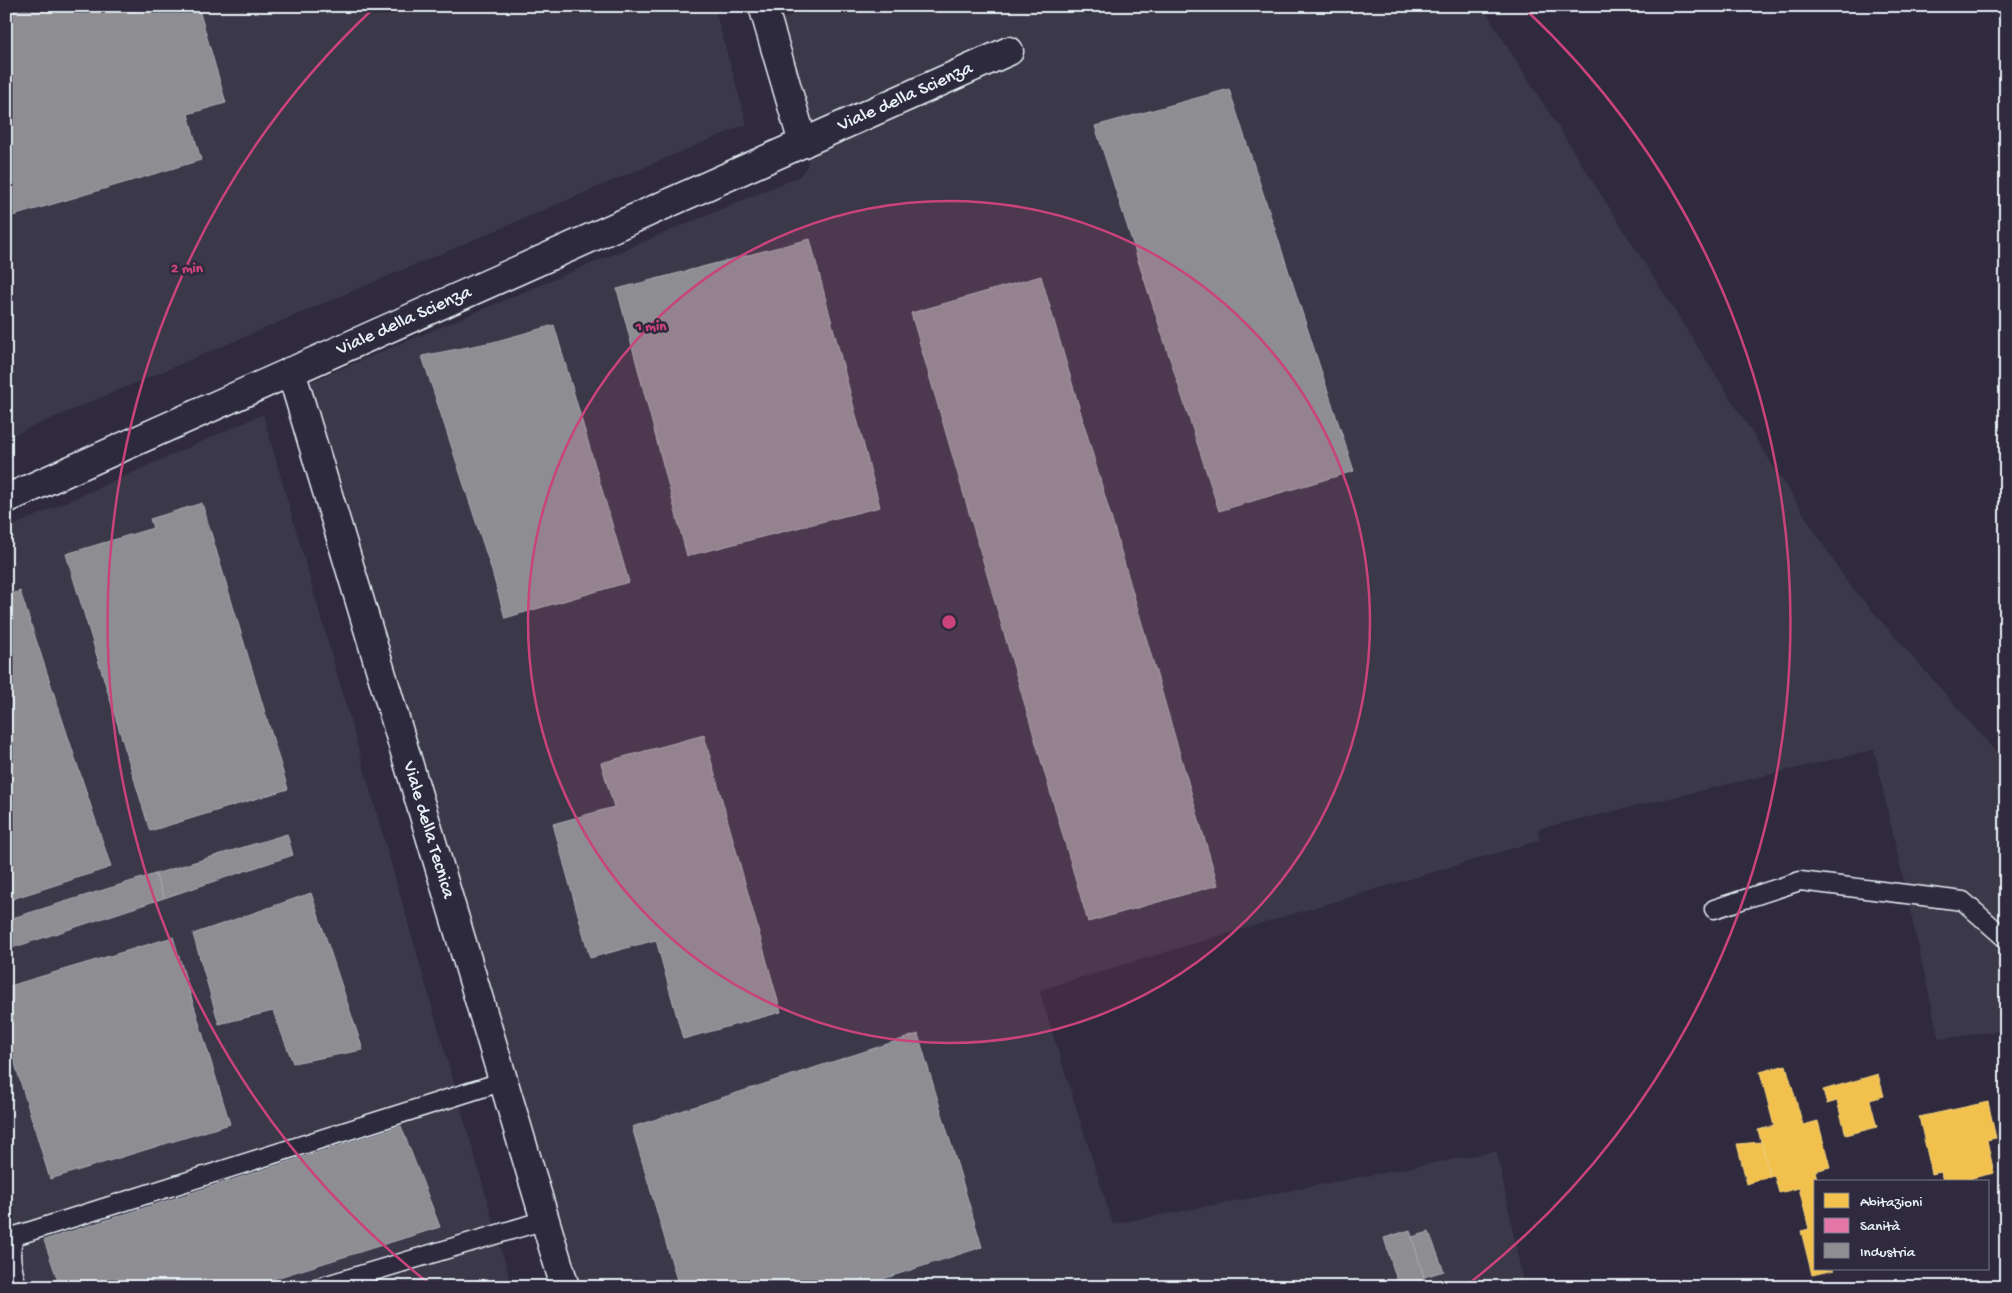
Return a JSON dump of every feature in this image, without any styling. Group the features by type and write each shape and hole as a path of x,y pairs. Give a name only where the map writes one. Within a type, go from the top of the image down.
{"street":[{"path":"763,6 803,143"},
{"name":"Viale della Scienza","path":"6,498 1009,51"},
{"name":"Viale della Tecnica","path":"291,371 565,1287"}],"lane":[{"path":"1714,909 1800,881 1962,901 2006,939"},
{"path":"17,1287 10,1245 15,1236 504,1081"},
{"path":"320,1287 545,1220"}],"shaded area":[{"path":"6,6 714,6 747,124 6,438"},
{"path":"820,6 1484,6 1493,24 1847,582 2006,763 2006,1030 1939,1039 1874,750 1538,829 1540,840 1039,990 1113,1224 1497,1151 1524,1287 567,1287 309,382 800,176 807,166 809,154 772,22"},
{"path":"263,414 512,1287 6,1287 6,529"}],"building: Abitazioni":[{"path":"1786,1065 1803,1125 1818,1121 1830,1167 1815,1171 1817,1180 1814,1180 1814,1270 1834,1270 1812,1275 1801,1231 1809,1229 1799,1188 1779,1193 1774,1175 1770,1176 1758,1130 1774,1126 1760,1072"},
{"path":"1878,1074 1884,1096 1870,1100 1877,1127 1846,1135 1837,1101 1827,1104 1823,1090"},
{"path":"1988,1102 1996,1138 1987,1140 1994,1173 1972,1178 1972,1180 1943,1180 1941,1172 1932,1174 1919,1117"},
{"path":"1761,1142 1770,1176 1747,1184 1737,1144"}],"building: Sanità":[{"path":"1193,233 1212,291 1155,311 1136,254"}],"building: Industria":[{"path":"6,6 198,6 226,103 188,114 201,160 6,218"},
{"path":"1229,89 1354,471 1219,511 1095,126"},
{"path":"810,239 880,507 687,556 617,289"},
{"path":"1041,276 1218,885 1088,922 911,313"},
{"path":"554,325 629,582 505,618 491,568 422,356 493,342"},
{"path":"202,503 288,789 150,831 66,554 153,528 150,519"},
{"path":"20,591 111,867 6,901 6,596"},
{"path":"704,735 781,1012 683,1039 656,940 590,958 553,824 614,807 601,763"},
{"path":"287,834 293,855 164,898 155,874"},
{"path":"155,874 164,898 6,950 6,920"},
{"path":"311,893 363,1050 293,1063 273,1011 219,1024 193,934"},
{"path":"173,937 230,1124 50,1179 6,1034 6,987"},
{"path":"918,1034 982,1247 858,1287 679,1287 632,1127"},
{"path":"401,1126 440,1227 247,1287 60,1287 44,1240"},
{"path":"1410,1230 1427,1287 1399,1287 1384,1238"},
{"path":"1429,1232 1444,1271 1424,1277 1412,1237"}]}
